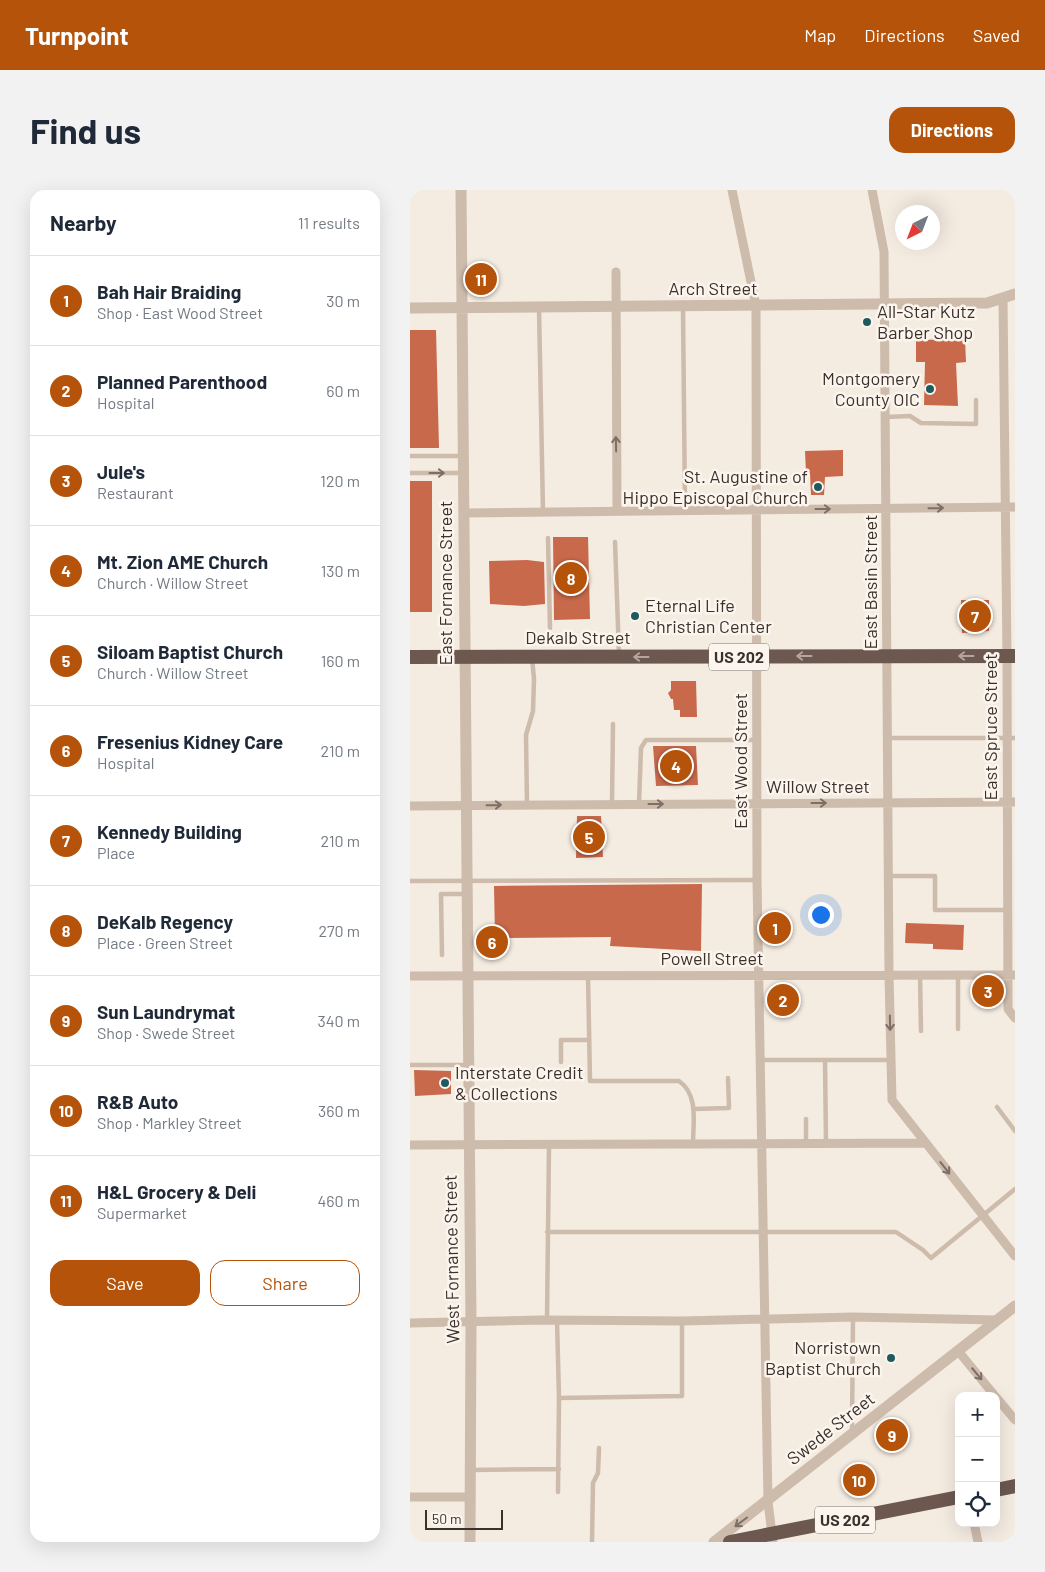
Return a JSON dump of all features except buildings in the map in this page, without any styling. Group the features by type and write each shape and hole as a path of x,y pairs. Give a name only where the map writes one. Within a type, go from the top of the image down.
{"highway":[{"name":"Dekalb Street","path":"410,657 1011,656"},
{"path":"1000,1489 1015,1486"},
{"name":"US 202","path":"730,1542 772,1539 955,1498"}],"street":[{"name":"East Fornance Street","path":"461,190 467,975"},
{"name":"East Wood Street","path":"732,190 756,306 757,880 768,1502 772,1539"},
{"name":"East Basin Street","path":"872,190 884,252 889,975 892,1100 1015,1256"},
{"path":"616,272 614,307 617,510"},
{"name":"Arch Street","path":"410,308 987,303 1015,294"},
{"name":"East Spruce Street","path":"1003,299 1005,507 1011,656 1012,889 1008,910 1012,975 1008,1009 1015,1018"},
{"path":"464,513 1015,507"},
{"name":"Willow Street","path":"410,806 1011,802"},
{"name":"West Fornance Street","path":"467,975 471,1323 470,1542"},
{"name":"Powell Street","path":"410,976 1012,975"},
{"path":"410,1145 925,1143"},
{"name":"Swede Street","path":"714,1542 768,1502 1015,1306"},
{"path":"410,1323 853,1317 996,1320"},
{"path":"959,1352 993,1392"},
{"path":"1000,1401 1015,1420"},
{"path":"410,1497 470,1497"},
{"path":"975,1527 978,1542"}],"lane":[{"path":"538,306 543,511"},
{"path":"683,306 685,510"},
{"path":"886,417 910,416 921,423 976,424 976,400"},
{"path":"410,456 463,456"},
{"path":"410,473 464,473"},
{"path":"548,538 550,628"},
{"path":"615,542 619,657"},
{"path":"527,805 526,735 533,711 534,678 532,657"},
{"path":"612,804 613,724"},
{"path":"887,738 1011,738"},
{"path":"639,804 641,748 646,740 758,740"},
{"path":"889,876 935,876 935,910 1008,910"},
{"path":"410,881 757,880"},
{"path":"442,955 441,894 466,894"},
{"path":"588,975 590,1081 679,1081 691,1093 693,1144"},
{"path":"920,975 921,1030"},
{"path":"958,975 958,1029"},
{"path":"561,1062 561,1040 589,1040"},
{"path":"760,1060 891,1060"},
{"path":"825,1060 826,1144"},
{"path":"410,1065 467,1065"},
{"path":"693,1109 729,1108 728,1078"},
{"path":"997,1107 1015,1131"},
{"path":"806,1119 806,1144"},
{"path":"547,1320 548,1144"},
{"path":"547,1232 896,1232 923,1250 931,1258 1015,1189"},
{"path":"852,1434 853,1317"},
{"path":"557,1320 559,1398 558,1492"},
{"path":"559,1398 682,1396 682,1320"},
{"path":"592,1542 593,1483 598,1474 599,1448"},
{"path":"471,1470 559,1469"}],"place":[{"name":"H&L Grocery & Deli","path":"481,279"},
{"name":"All-Star Kutz Barber Shop","path":"867,322"},
{"name":"Montgomery County OIC","path":"930,389"},
{"name":"St. Augustine of Hippo Episcopal Church","path":"818,487"},
{"name":"DeKalb Regency","path":"571,578"},
{"name":"Eternal Life Christian Center","path":"635,616"},
{"name":"Kennedy Building","path":"975,616"},
{"name":"Mt. Zion AME Church","path":"676,766"},
{"name":"Siloam Baptist Church","path":"589,837"},
{"name":"Bah Hair Braiding","path":"775,928"},
{"name":"Fresenius Kidney Care","path":"492,942"},
{"name":"Jule's","path":"988,991"},
{"name":"Planned Parenthood","path":"783,1000"},
{"name":"Interstate Credit & Collections","path":"445,1083"},
{"name":"Norristown Baptist Church","path":"891,1358"},
{"name":"Sun Laundrymat","path":"892,1435"},
{"name":"R&B Auto","path":"859,1480"}]}
